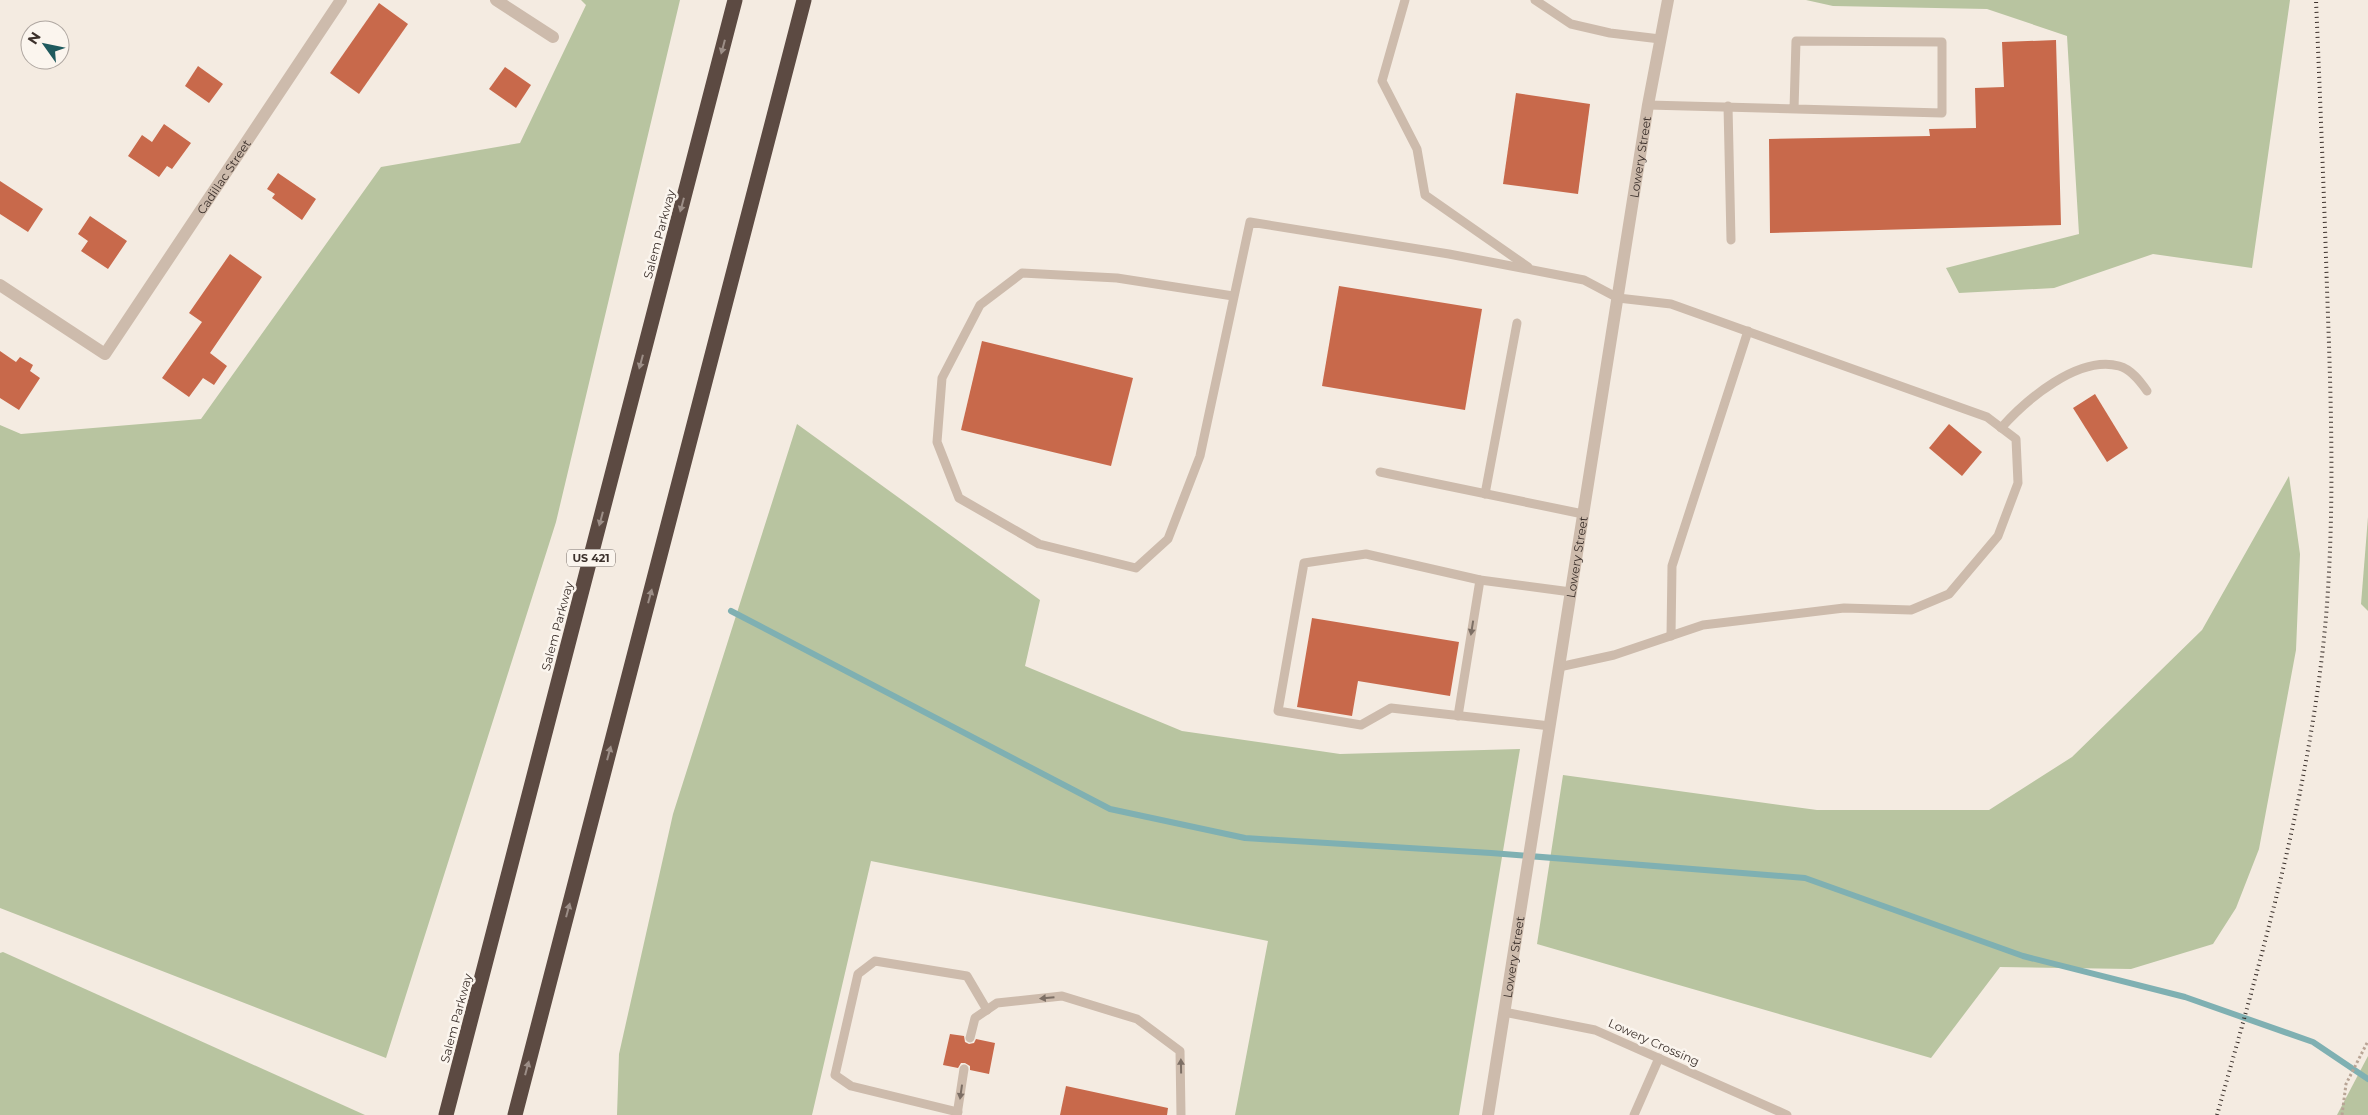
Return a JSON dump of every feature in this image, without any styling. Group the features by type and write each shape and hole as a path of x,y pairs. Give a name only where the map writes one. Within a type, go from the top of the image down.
{"highway":[{"name":"Salem Parkway","path":"446,1115 735,0"},
{"path":"515,1115 804,0"}],"street":[{"name":"Cadillac Street","path":"0,285 105,354 341,0"},
{"path":"496,0 553,37"},
{"name":"Lowery Street","path":"1488,1115 1648,104 1668,0"}],"lane":[{"path":"1405,0 1382,81 1417,150 1426,195 1531,270"},
{"path":"1534,0 1570,24 1610,33 1660,39"},
{"path":"1648,104 1942,113 1942,42 1796,41 1794,108"},
{"path":"1728,106 1731,240"},
{"path":"1233,296 1117,278 1022,274 980,305 942,378 937,442 959,498 1039,544 1136,568 1168,539 1200,456 1250,222 1449,254 1584,280 1618,298 1671,304 1988,417 2016,439 2018,483 1998,536 1949,594 1911,610 1844,608 1703,625 1614,655 1559,667"},
{"path":"1485,494 1517,323"},
{"path":"1671,636 1672,566 1748,331"},
{"path":"2001,428 2019,408 2048,385 2103,363 2121,366 2138,378 2147,391"},
{"path":"1380,472 1584,514"},
{"path":"1550,726 1391,708 1361,725 1278,711 1304,563 1366,554 1480,580 1571,592"},
{"path":"1458,716 1480,580"},
{"path":"964,1069 958,1113 851,1086 835,1075 858,974 875,961 967,976 987,1010"},
{"path":"970,1038 975,1018 997,1003 1062,996 1137,1019 1180,1051 1180,1115"},
{"name":"Lowery Crossing","path":"1504,1012 1595,1030 1787,1115"},
{"path":"1634,1115 1659,1058"}],"path":[{"path":"2342,1115 2346,1084 2368,1041"}],"green space":[{"path":"581,0 680,0 556,522 386,1058 0,908 0,425 21,434 201,419 381,167 520,143 586,5"},
{"path":"1806,0 2290,0 2252,268 2153,254 2054,288 1959,293 1946,268 2079,234 2067,36 1987,9 1833,6"},
{"path":"797,424 1040,600 1025,666 1182,731 1340,754 1520,749 1459,1115 1235,1115 1268,941 871,861 812,1115 617,1115 619,1054 673,814"},
{"path":"2289,476 2300,554 2296,650 2259,849 2236,908 2213,944 2131,969 2000,967 1931,1058 1537,944 1563,775 1817,810 1989,810 2072,757 2202,630"},
{"path":"2368,517 2368,611 2361,604"},
{"path":"3,952 365,1115 0,1115 0,953"},
{"path":"2368,1056 2368,1115 2337,1115"}],"building":[{"path":"379,3 408,24 359,94 330,73"},
{"path":"2056,40 2061,225 1770,233 1769,139 1930,136 1929,129 1976,128 1975,88 2004,87 2002,42"},
{"path":"198,66 223,84 209,103 185,86"},
{"path":"505,67 531,85 516,108 489,89"},
{"path":"1516,93 1590,104 1578,194 1503,184"},
{"path":"164,124 191,143 172,169 167,166 159,177 128,156 142,135 152,142"},
{"path":"278,173 316,199 302,220 272,198 275,194 267,189"},
{"path":"0,181 43,209 28,232 0,214"},
{"path":"90,216 127,241 108,269 81,251 88,241 78,234"},
{"path":"230,254 262,277 210,353 227,366 214,385 203,378 189,397 162,378 202,322 189,313"},
{"path":"1339,286 1482,309 1465,410 1322,386"},
{"path":"982,341 1133,378 1111,466 961,430"},
{"path":"0,351 16,362 20,357 33,365 30,371 40,378 19,410 0,398"},
{"path":"2095,394 2128,448 2107,462 2073,408"},
{"path":"1949,424 1982,452 1962,476 1929,448"},
{"path":"1312,618 1459,642 1450,696 1358,681 1352,716 1297,707"},
{"path":"950,1034 964,1036 965,1042 969,1044 974,1043 976,1039 995,1043 989,1074 970,1070 970,1066 965,1063 961,1063 958,1068 943,1065"},
{"path":"1066,1086 1168,1108 1167,1115 1060,1115"}],"waterway":[{"path":"731,611 1110,809 1245,838 1491,853 1805,878 2023,956 2185,997 2313,1042 2368,1079"}],"railway":[{"path":"2217,1115 2268,931 2297,806 2319,681 2326,617 2331,535 2331,412 2316,0"}]}
